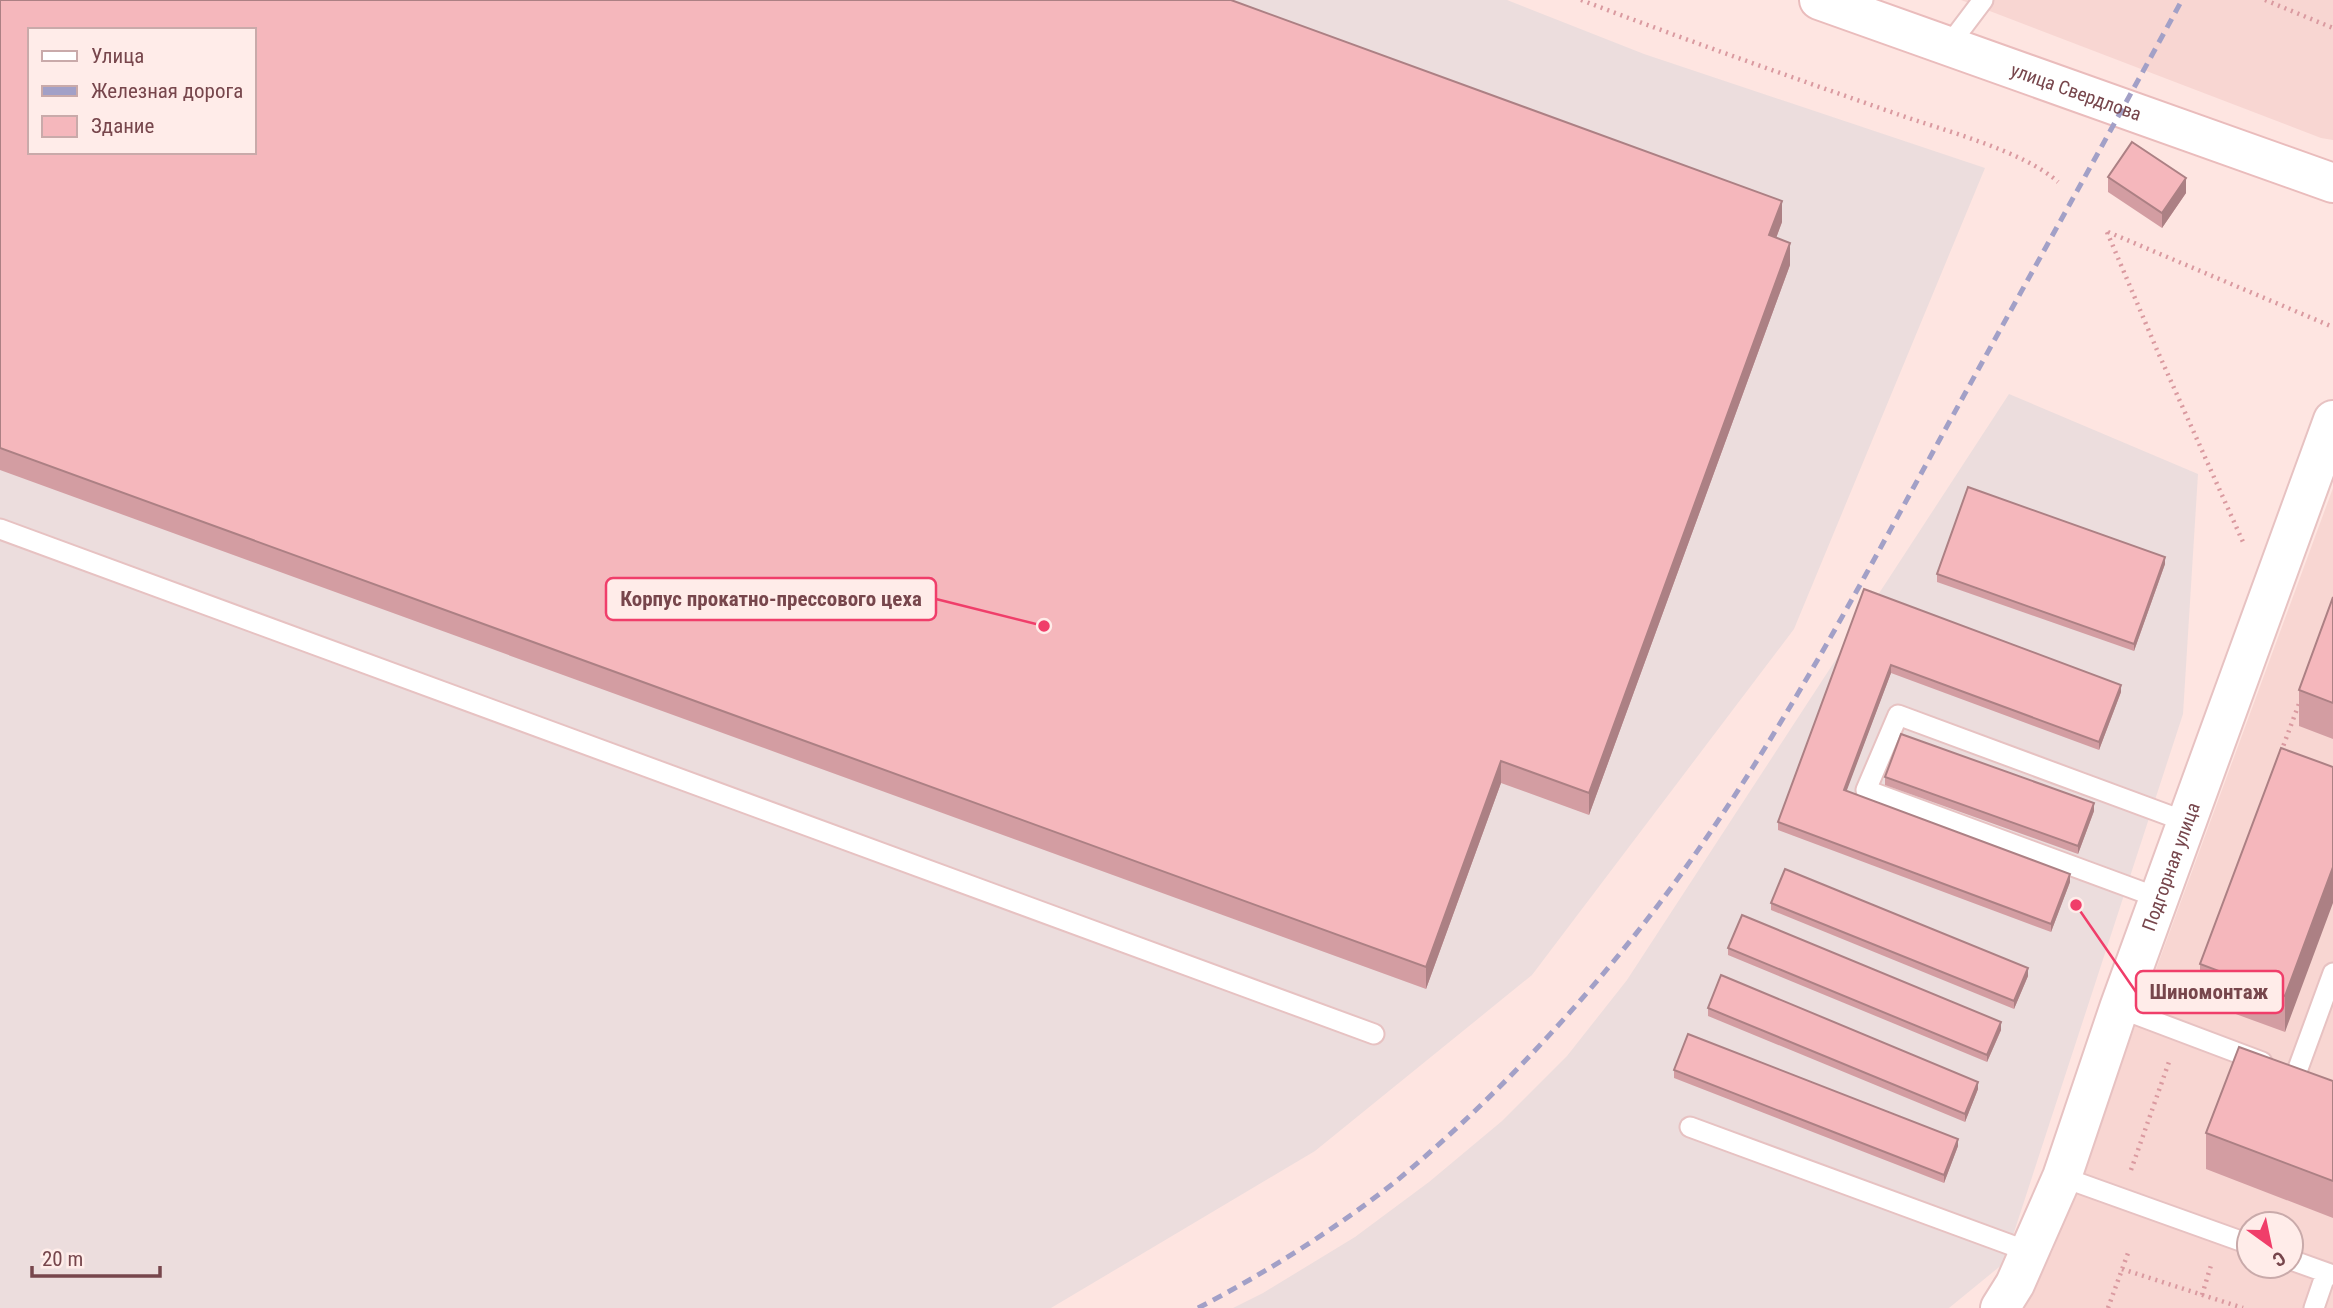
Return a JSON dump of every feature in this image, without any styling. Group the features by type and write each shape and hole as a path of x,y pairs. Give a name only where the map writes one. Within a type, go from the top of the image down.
{"street":[{"name":"улица Свердлова","path":"1819,0 2333,183"},
{"name":"Подгорная улица","path":"2000,1308 2015,1284 2062,1177 2119,1008 2329,441"}],"lane":[{"path":"1949,45 1983,0"},
{"path":"0,529 1374,1034"},
{"path":"2159,898 1866,790 1898,715 2187,822"},
{"path":"2119,1008 2302,1076 2333,973"},
{"path":"1690,1127 2030,1252"},
{"path":"2062,1177 2235,1239"},
{"path":"2305,1265 2330,1274 2314,1308"}],"path":[{"path":"1581,0 1696,44 1992,147 2047,172 2058,182"},
{"path":"2265,0 2333,27"},
{"path":"2247,550 2107,232 2333,327"},
{"path":"2280,757 2302,698"},
{"path":"2128,1177 2202,970"},
{"path":"2108,1308 2128,1253"},
{"path":"2122,1269 2243,1308"}],"shaded area":[{"path":"0,0 1507,0 1644,54 1985,168 1794,629 1532,975 1315,1151 1051,1308 0,1308"},
{"path":"1961,0 2333,0 2333,140 2321,138"},
{"path":"2009,394 2198,474 2183,714 2004,1263 1949,1308 1233,1308 1263,1293 1355,1237 1429,1182 1502,1121 1567,1056 1627,980"},
{"path":"2333,488 2333,1308 2019,1308 2052,1252"}],"building":[{"path":"0,0 1231,0 1782,201 1769,235 1790,243 1589,793 1501,761 1426,967 0,448"},
{"path":"2132,142 2186,178 2162,213 2108,177"},
{"path":"1968,487 2165,557 2134,644 1937,574"},
{"path":"1864,589 2121,685 2099,742 1891,665 1844,790 2070,874 2051,924 1778,822"},
{"path":"2333,597 2333,703 2299,690"},
{"path":"1901,734 2094,803 2078,846 1885,777"},
{"path":"2281,748 2333,767 2333,867 2285,996 2200,964"},
{"path":"1785,869 2028,968 2014,1001 1771,903"},
{"path":"1742,915 2001,1022 1987,1055 1728,948"},
{"path":"1721,975 1978,1082 1965,1114 1708,1008"},
{"path":"1688,1034 1958,1139 1944,1175 1674,1070"},
{"path":"2239,1047 2333,1081 2333,1181 2206,1133"}],"railway":[{"path":"1198,1308 1325,1233 1395,1182 1431,1151 1467,1119 1535,1050 1599,979 1659,904 1737,793 1808,677 2182,0"}],"place":[{"name":"Корпус прокатно-прессового цеха","path":"1044,626"},
{"name":"Шиномонтаж","path":"2076,905"}]}
